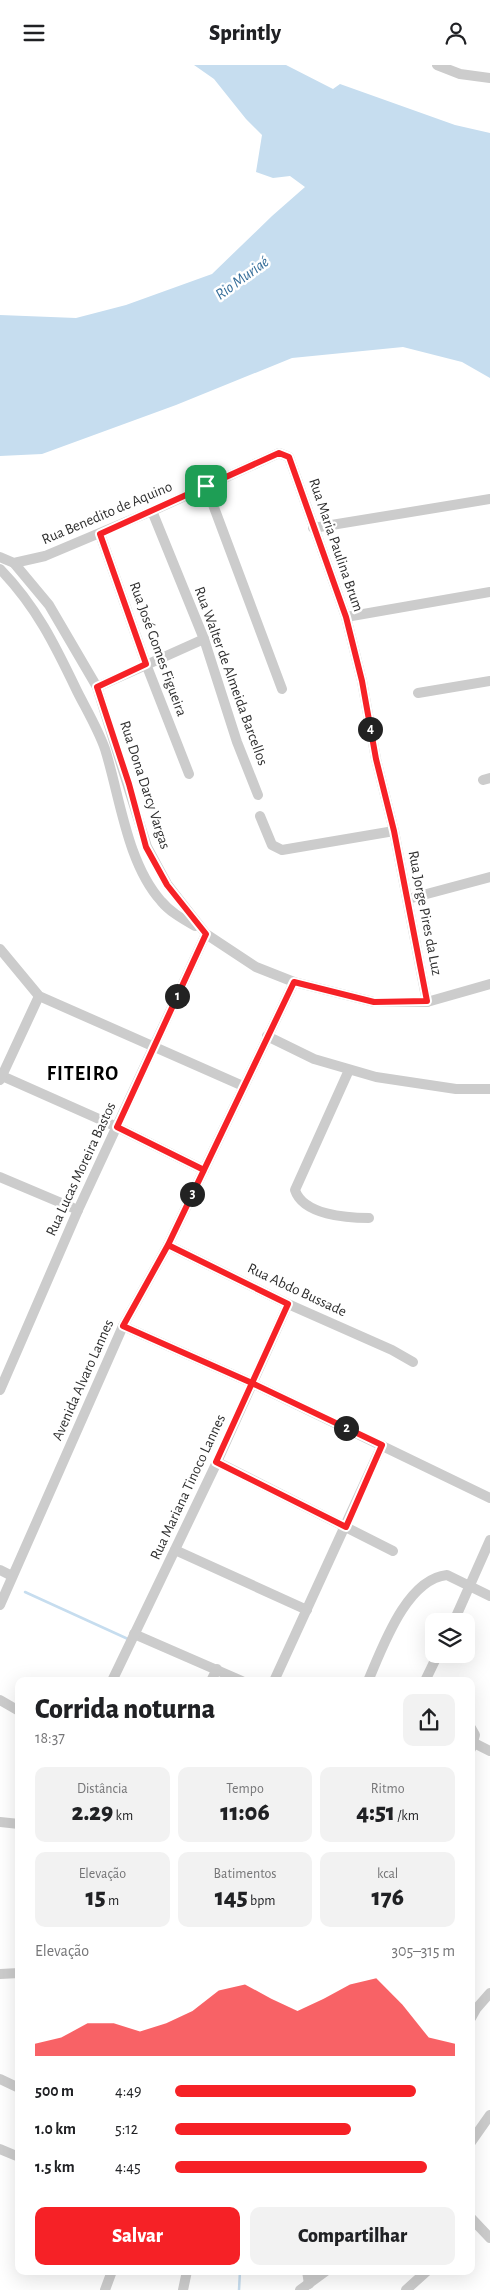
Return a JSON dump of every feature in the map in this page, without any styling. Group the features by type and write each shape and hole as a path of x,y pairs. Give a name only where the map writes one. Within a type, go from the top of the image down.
{"street":[{"path":"437,65 460,74 490,78"},
{"name":"Rua Benedito de Aquino","path":"14,563 45,556 100,534 279,453"},
{"name":"Rua Maria Paulina Brum","path":"279,453 289,457 346,617 362,681 376,759 394,831"},
{"path":"206,486 282,689"},
{"path":"313,528 490,499"},
{"name":"Rua Walter de Almeida Barcellos","path":"152,511 204,639 236,742 258,795"},
{"name":"Rua José Gomes Figueira","path":"100,534 146,664 189,774"},
{"path":"0,557 14,563"},
{"name":"Rua Dona Darcy Vargas","path":"14,563 49,605 97,687 129,784 146,847 167,885 206,934 256,967 294,982 374,1002 427,1001 490,985"},
{"path":"0,569 21,591 46,628 86,708 104,747 131,842 151,888 162,902 206,934"},
{"path":"346,617 490,592"},
{"path":"97,687 204,639"},
{"path":"418,693 490,681"},
{"path":"260,816 272,845 282,850 394,831"},
{"name":"Rua Jorge Pires da Luz","path":"394,831 427,1001"},
{"path":"408,899 490,877"},
{"name":"Rua Lucas Moreira Bastos","path":"0,1390 78,1210 206,934"},
{"path":"0,949 40,997 243,1086"},
{"name":"Avenida Alvaro Lannes","path":"0,1605 123,1326 168,1245 294,982"},
{"path":"40,997 1,1077 117,1127 204,1170"},
{"path":"266,1037 314,1059 349,1069 428,1086 467,1090 490,1089"},
{"path":"349,1069 295,1190 302,1201 324,1213 335,1216 369,1219"},
{"path":"0,1177 78,1210"},
{"name":"Rua Abdo Bussade","path":"168,1245 288,1304 368,1339 413,1362"},
{"name":"Rua Mariana Tinoco Lannes","path":"114,1677 175,1551 288,1304"},
{"path":"123,1326 252,1383 490,1498"},
{"path":"276,1677 382,1445"},
{"path":"216,1462 393,1551"},
{"path":"458,1613 490,1540"},
{"path":"175,1551 308,1610"},
{"path":"0,1570 12,1575"},
{"path":"370,1677 402,1608 434,1578 447,1575 471,1585 490,1596"},
{"path":"134,1634 234,1677"},
{"path":"427,1677 434,1663"},
{"path":"214,1677 217,1669"},
{"path":"0,1700 15,1709"},
{"path":"475,1747 490,1751"},
{"path":"0,1822 15,1824"},
{"path":"0,1974 15,1973"},
{"path":"475,2011 490,1993"},
{"path":"0,2079 15,2086"},
{"path":"475,2136 490,2115"},
{"path":"0,2149 15,2155"},
{"path":"475,2226 490,2238"},
{"path":"105,2290 111,2275"},
{"path":"184,2289 186,2275"},
{"path":"308,2275 309,2284"},
{"path":"300,2290 321,2275"},
{"path":"406,2290 423,2275"}],"water":[{"name":"Rio Muriaé","path":"194,65 286,65 333,89 340,84 455,125 490,133 490,378 462,362 403,347 292,358 176,405 42,454 0,456 0,315 76,318 126,305 212,274 305,187 290,176 273,178 256,172 262,135 246,119 214,79"}],"waterway":[{"path":"25,1592 128,1639"},
{"path":"239,2290 240,2275"}],"district":[{"name":"FITEIRO","path":"83,1074"}],"route":[{"path":"206,486 100,534 146,664 97,687 129,784 146,847 167,885 206,934 117,1127 204,1170 168,1245 288,1304 252,1383 382,1445 346,1527 216,1462 252,1383 123,1326 168,1245 186,1208 204,1170 243,1086 294,982 374,1002 427,1001 394,831 376,759 362,681 346,617 289,457 279,453 206,486"}]}
